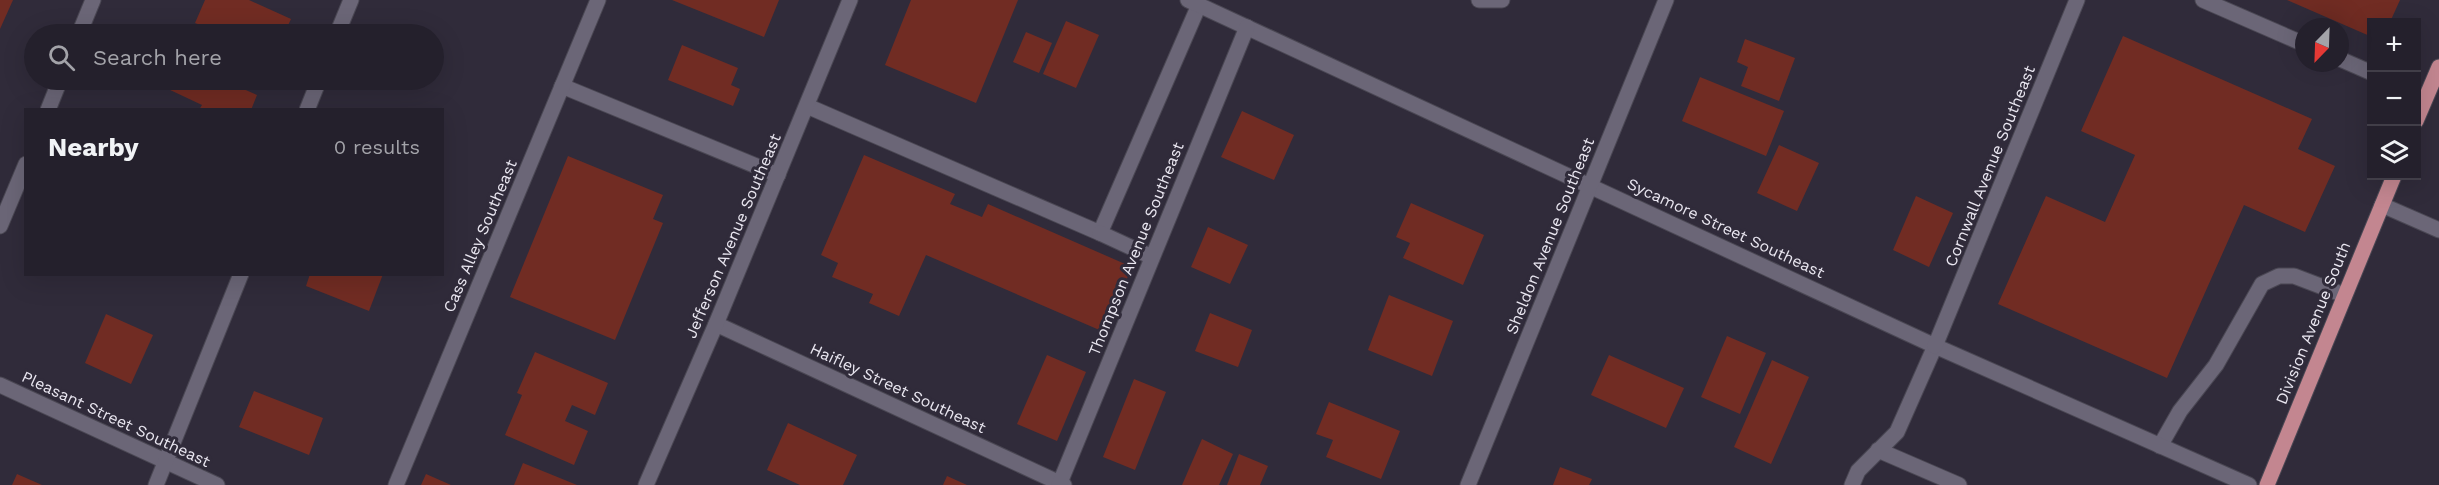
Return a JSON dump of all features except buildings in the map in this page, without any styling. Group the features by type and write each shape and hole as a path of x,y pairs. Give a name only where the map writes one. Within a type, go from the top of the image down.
{"main road":[{"path":"2421,95 2439,66"},
{"name":"Division Avenue South","path":"2267,485 2392,180"}],"street":[{"path":"83,24 93,0"},
{"path":"341,24 351,0"},
{"name":"Cass Alley Southeast","path":"396,485 598,0"},
{"name":"Jefferson Avenue Southeast","path":"646,485 716,324 850,0"},
{"path":"1479,0 1502,0"},
{"name":"Sheldon Avenue Southeast","path":"1468,485 1666,0"},
{"name":"Cornwall Avenue Southeast","path":"1852,485 1858,471 1897,432 1935,346 2077,0"},
{"path":"2203,0 2295,40"},
{"path":"1100,233 1194,2"},
{"name":"Sycamore Street Southeast","path":"1194,2 1935,346 2249,485"},
{"name":"Thompson Avenue Southeast","path":"1061,484 1246,27"},
{"path":"2349,63 2370,72"},
{"path":"562,86 778,175"},
{"path":"49,108 56,90"},
{"path":"308,108 315,90"},
{"path":"807,105 1152,257"},
{"path":"0,226 24,169"},
{"path":"2382,205 2439,230"},
{"path":"156,485 240,276"},
{"path":"2160,446 2180,411 2216,366 2262,284 2279,276 2294,276 2344,295"},
{"name":"Haifley Street Southeast","path":"716,324 1061,484"},
{"name":"Pleasant Street Southeast","path":"0,385 217,485"},
{"path":"1878,450 1959,485"}]}
